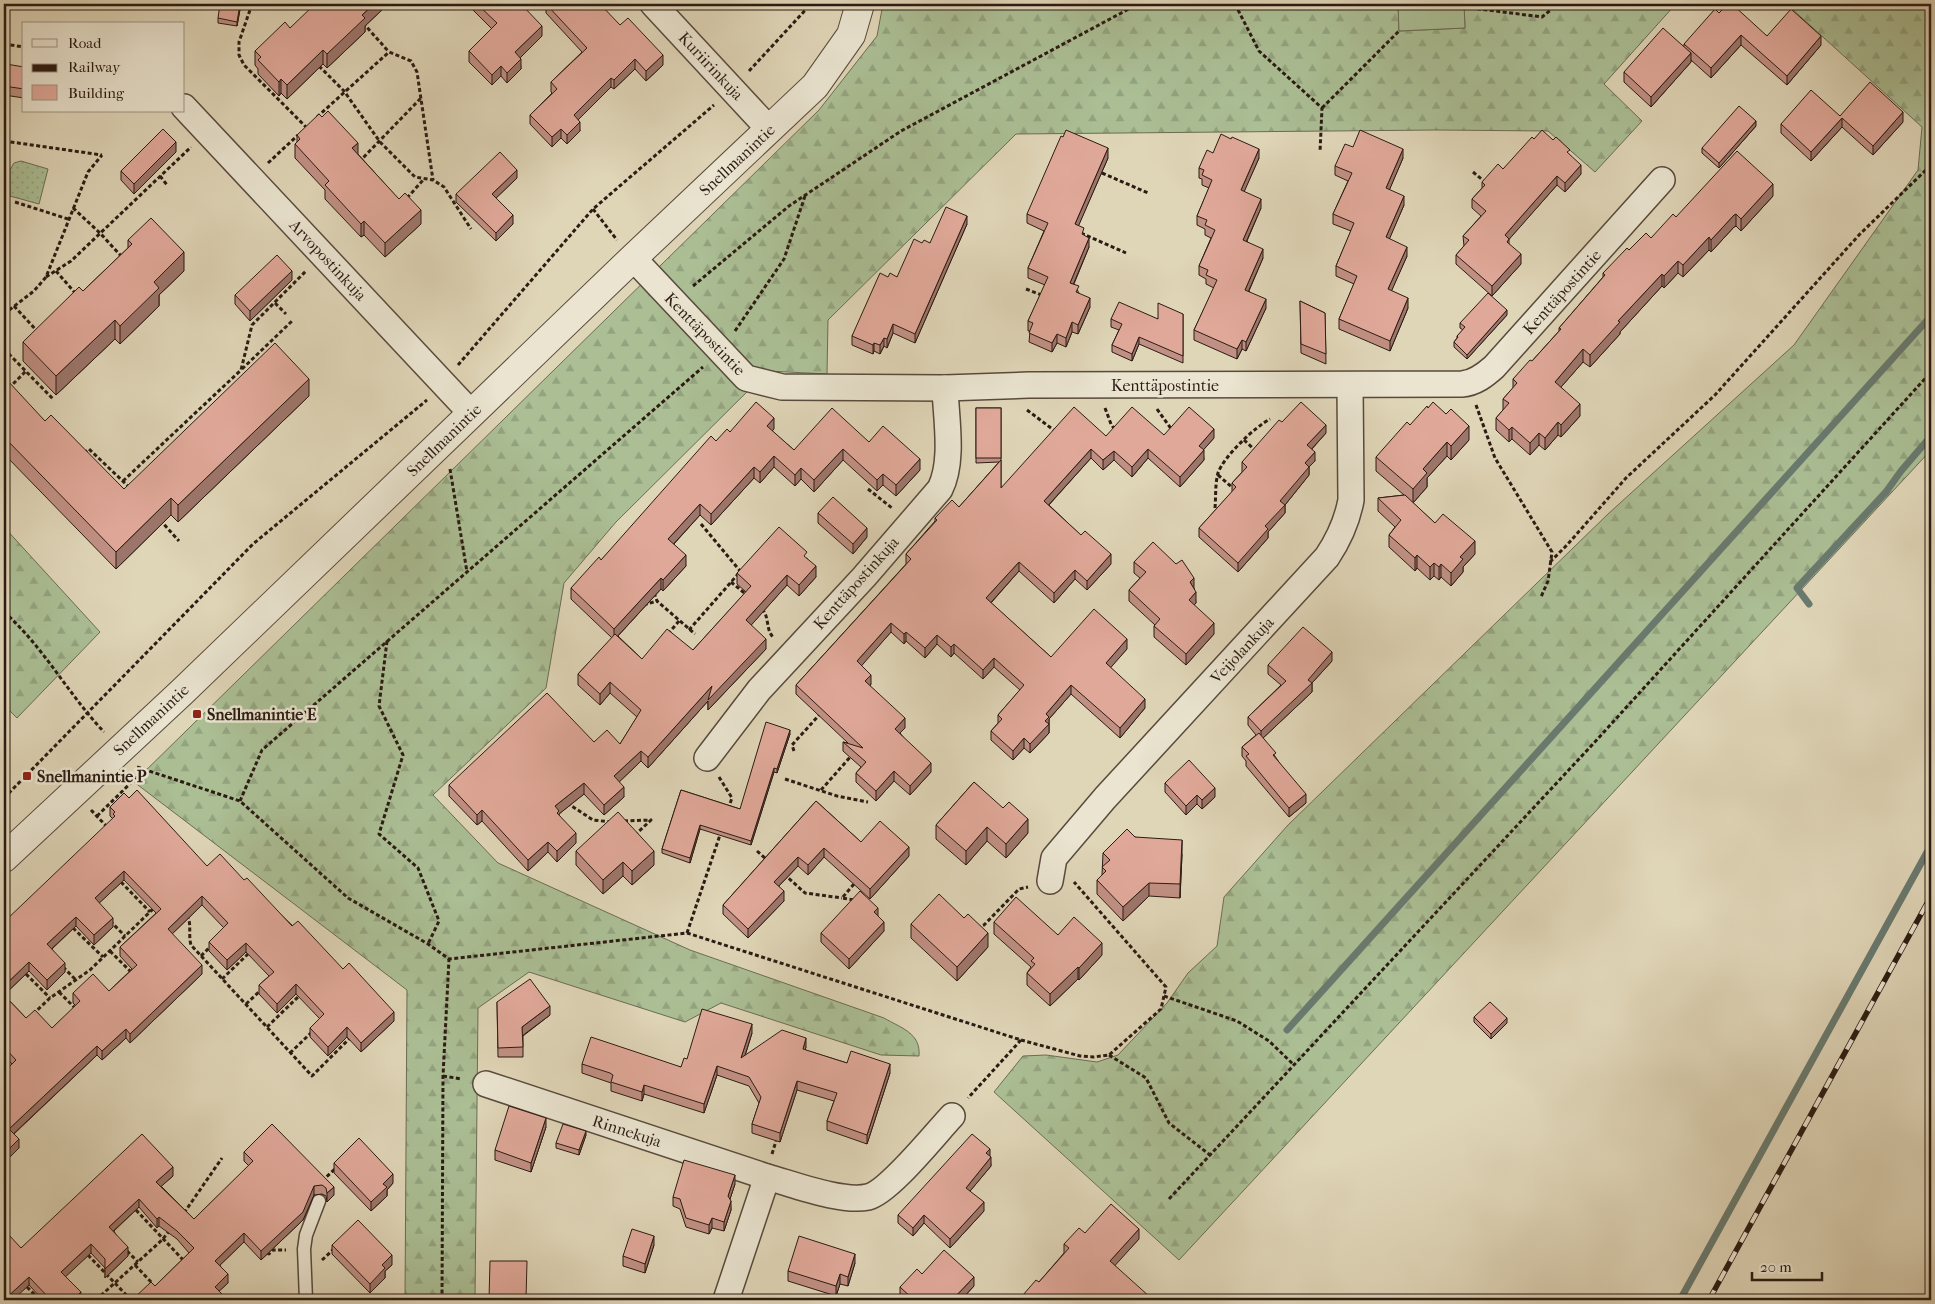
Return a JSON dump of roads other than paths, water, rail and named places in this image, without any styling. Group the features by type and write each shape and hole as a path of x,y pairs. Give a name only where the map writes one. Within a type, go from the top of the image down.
{"street":[{"name":"Kuriirinkuja","path":"653,4 769,128"},
{"name":"Snellmanintie","path":"4,858 189,685 471,413 815,86 851,35 860,4"},
{"name":"Arvopostinkuja","path":"185,108 471,413"},
{"name":"Kenttäpostintie","path":"633,258 746,378 782,386 945,388 1029,385 1468,383 1484,376 1494,367 1662,180"},
{"name":"Veijolankuja","path":"1052,870 1105,798 1327,557 1340,538 1348,518 1351,500 1350,385"},
{"name":"Kenttäpostinkuja","path":"707,758 759,690 864,576 940,489 946,477 948,464 945,388"},
{"name":"Rinnekuja","path":"486,1084 767,1177 840,1197 868,1197 888,1186 952,1116"},
{"path":"726,1300 767,1177"}],"lane":[{"path":"306,1300 304,1248 306,1234 319,1201"}],"waterway":[{"path":"1287,1030 1931,316"},
{"path":"1809,604 1797,588 1886,492 1931,436"},
{"path":"1680,1300 1931,845"}],"railway":[{"path":"1709,1300 1931,896"}],"place":[{"name":"Snellmanintie E","path":"197,714"},
{"name":"Snellmanintie P","path":"27,776"}]}
